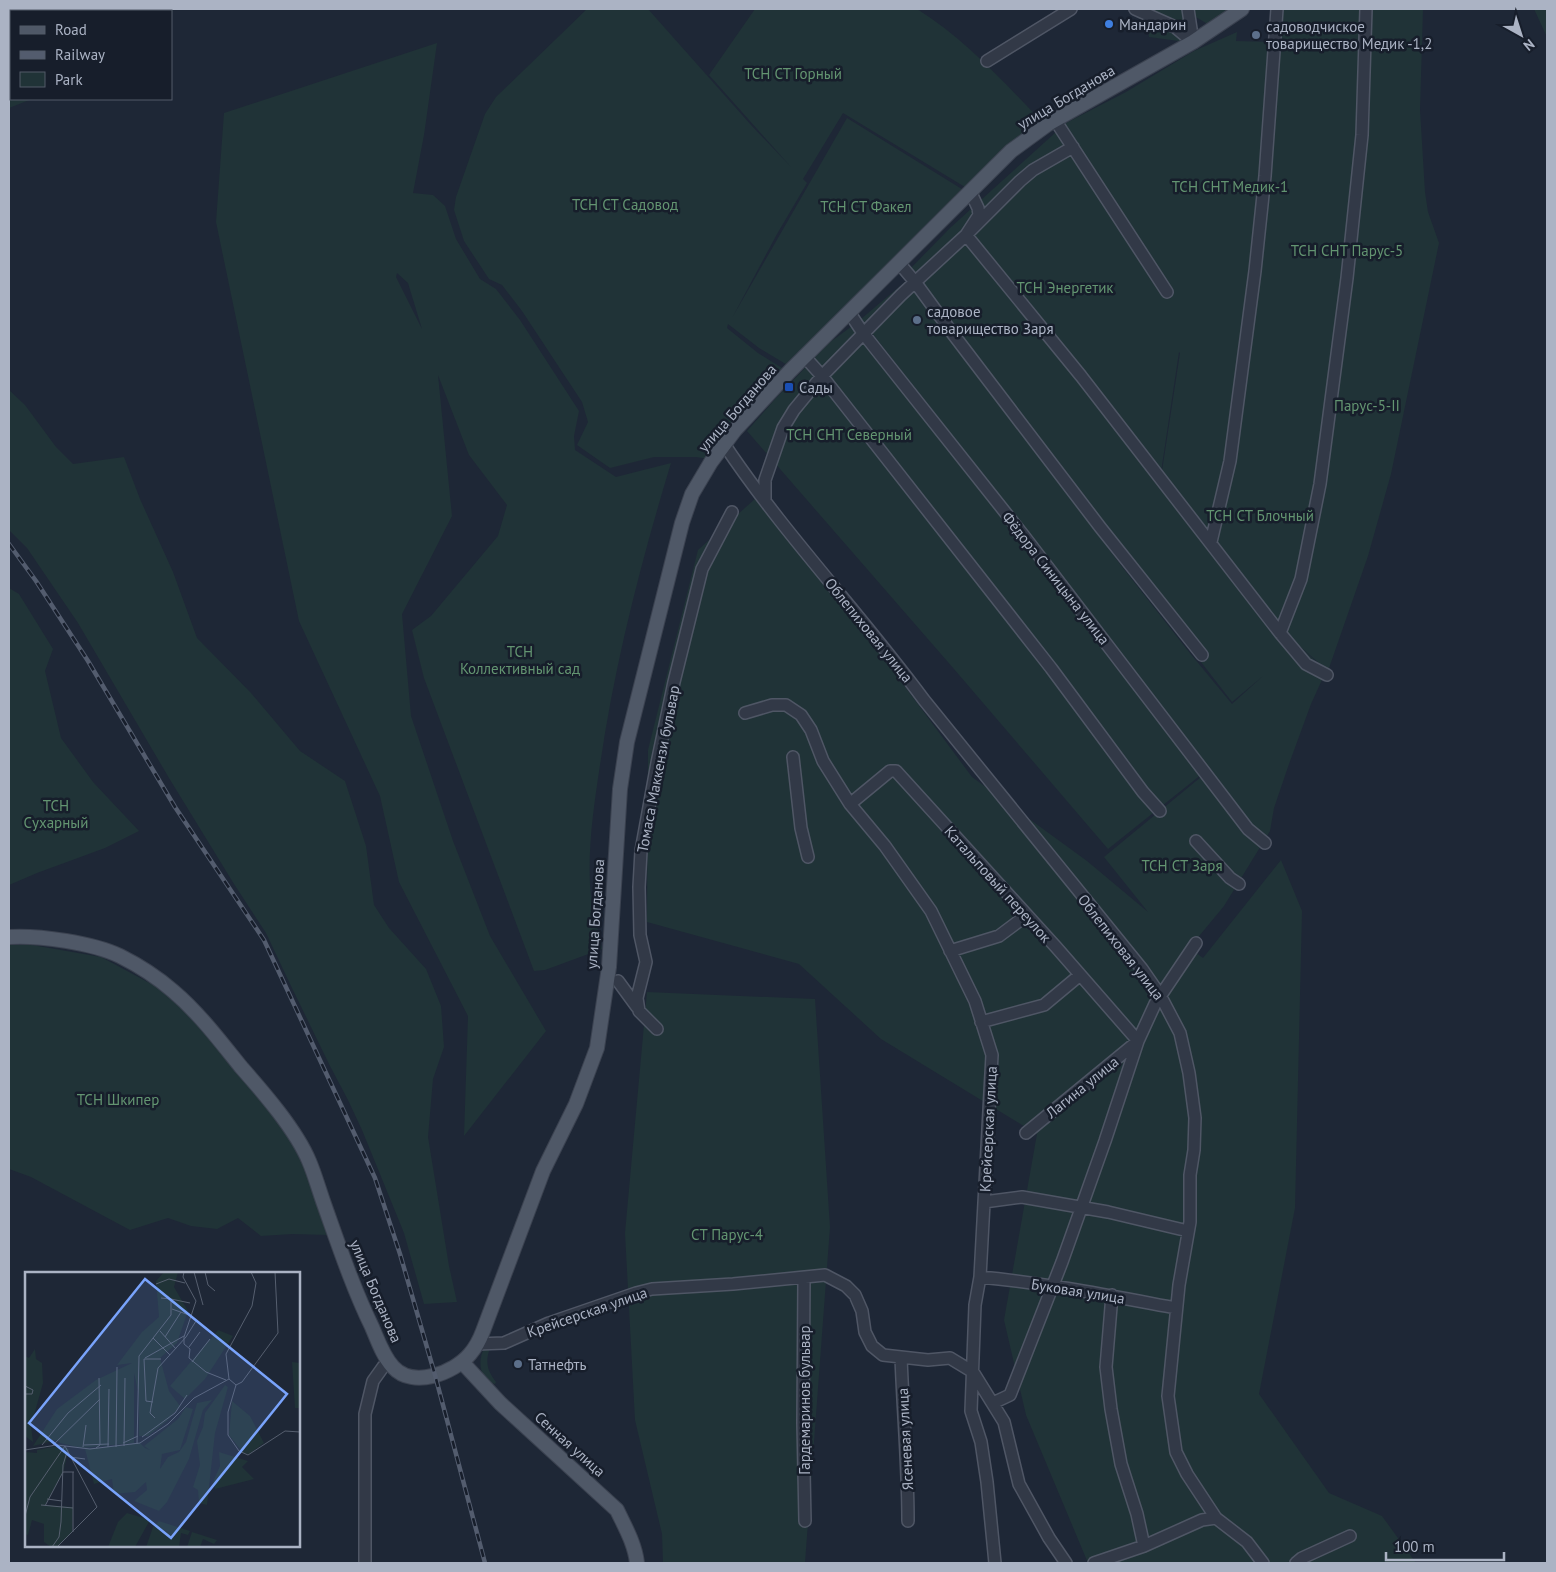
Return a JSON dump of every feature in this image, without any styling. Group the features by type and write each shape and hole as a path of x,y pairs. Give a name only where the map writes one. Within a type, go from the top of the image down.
{"main road":[{"name":"улица Богданова","path":"9,937 69,942 118,955 173,991 260,1088 297,1138 309,1161 345,1264 364,1311 389,1362 401,1374 414,1378 446,1371 462,1362 477,1344 543,1170 576,1104 596,1048 609,967 620,789 627,742 682,523 692,494 711,462 735,430 804,356 1011,151 1055,120 1193,42 1242,9"},
{"name":"Сенная улица","path":"462,1362 500,1403 617,1510 628,1532 637,1563"}],"street":[{"path":"987,60 1071,9"},
{"path":"1188,9 1193,42"},
{"path":"1211,542 1230,461 1254,271 1265,176 1277,9"},
{"path":"1280,633 1301,579 1320,484 1347,278 1362,135 1366,9"},
{"path":"1140,10 1175,27 1193,42"},
{"path":"1055,120 1167,292"},
{"path":"765,501 765,480 783,428 794,410 822,376 863,333 1020,181 1033,170 1073,148"},
{"path":"966,235 979,214 970,191"},
{"path":"966,235 1082,376 1280,633 1306,664 1327,675"},
{"path":"899,263 1100,527 1202,655"},
{"name":"Фёдора Синицына улица","path":"849,312 863,333 1024,536 1248,829 1265,843"},
{"path":"804,356 822,376 1051,668 1160,812"},
{"name":"Облепиховая улица","path":"724,444 742,472 765,501 1120,942 1160,995 1180,1033 1189,1073 1195,1118 1194,1150 1190,1175 1190,1222 1176,1308 1168,1396 1176,1452 1187,1474 1216,1518 1247,1542 1263,1563"},
{"name":"Томаса Маккензи бульвар","path":"639,1011 637,998 646,962 640,935 639,887 641,851 657,763 674,682 702,569 732,512"},
{"name":"Крейсерская улица","path":"745,713 772,705 786,705 801,715 811,730 823,761 850,804 885,846 931,911 975,1001 992,1055 980,1277 975,1305 972,1411 981,1442 995,1563"},
{"path":"793,757 801,828 808,857"},
{"name":"Катальповый переулок","path":"850,804 890,771 896,771 1138,1041"},
{"path":"1196,841 1230,878 1239,884"},
{"path":"950,951 999,936 1027,915"},
{"path":"993,1403 1010,1395 1105,1141 1138,1041 1160,995 1196,943"},
{"path":"981,1022 1044,1005 1080,975"},
{"path":"618,981 635,1002 639,1011 657,1029"},
{"name":"Лагина улица","path":"1026,1133 1138,1041"},
{"path":"984,1202 1022,1197 1108,1212 1188,1231"},
{"name":"Крейсерская улица","path":"477,1344 504,1343 566,1317 652,1289 825,1275 846,1286 855,1295 862,1311 864,1332 872,1346 882,1355 928,1360 950,1358 973,1372"},
{"name":"Буковая улица","path":"980,1277 1112,1295 1176,1308"},
{"name":"Гардемаринов бульвар","path":"804,1278 803,1424 805,1521"},
{"path":"1112,1295 1106,1367 1111,1409 1121,1464 1137,1514 1144,1546"},
{"name":"Ясеневая улица","path":"901,1358 908,1477 908,1521"},
{"path":"365,1563 365,1414 373,1381 389,1362"},
{"path":"973,1372 1004,1422 1019,1484 1049,1538 1066,1563"},
{"path":"1094,1563 1144,1546 1202,1520 1216,1518"},
{"path":"1296,1563 1302,1558 1350,1536"}],"green space":[{"path":"9,9 173,9 172,13 172,10 10,10 10,100 29,100 9,108"},
{"name":"ТСН СТ Садовод","path":"587,9 648,9 791,167 709,75 755,9 917,9 968,47 1043,123 965,187 843,113 803,179 807,183 732,318 847,118 965,191 789,366 759,348 728,324 727,328 758,353 787,371 709,459 696,457 654,457 610,468 577,445 588,422 582,402 522,311 502,285 489,279 464,241 454,210 456,197 485,114 496,97"},
{"path":"1142,9 1188,9 1186,42 1149,37 1145,12"},
{"path":"1189,9 1236,9 1211,26 1189,13"},
{"path":"1279,9 1423,9 1420,110 1425,192 1428,212 1439,243 1391,474 1368,556 1328,671 1294,641 1326,671 1311,704 1289,764 1274,808 1270,831 1224,906 1195,941 1187,946 1203,958 1281,860 1302,911 1295,1208 1259,1394 1329,1493 1382,1516 1416,1563 1088,1563 1026,1415 1004,1320 1037,1134 881,1039 799,964 647,922 648,750 698,550 756,498 880,653 972,777 1087,861 1148,912 1104,857 1207,772 1028,532 861,319 906,281 1123,568 1232,704 1263,676 1232,702 1091,520 910,269 950,228 1066,123 1126,92 1194,51 1237,32 1236,41 1273,42","holes":["1180,353 1162,471 1281,626 1161,472"]},
{"path":"1534,9 1547,9 1547,37"},
{"name":"ТСН Коллективный сад","path":"437,43 424,135 413,193 433,195 445,206 456,239 480,279 496,289 520,320 579,411 574,436 575,450 616,477 671,463 649,537 621,650 606,727 596,795 591,840 590,885 602,949 545,970 534,971 424,678 412,630 431,616 498,536 507,505 469,455 438,375 452,516 402,614 411,716 453,841 490,936 546,1031 464,1136 468,1016 399,882 380,796 299,621 216,222 224,113","holes":["397,273 408,283 422,329 396,277"]},
{"name":"ТСН СНТ Северный","path":"859,321 1202,774 1108,849 747,431 829,343"},
{"path":"9,390 25,405 56,447 73,464 124,457 140,499 173,572 197,638 251,693 300,751 345,781 366,846 374,905 389,928 426,969 441,1006 444,1047 433,1079 428,1137 449,1266 457,1302 424,1304 404,1233 362,1130 266,933 169,778 78,623 27,548 9,530"},
{"name":"ТСН Сухарный","path":"9,588 19,594 53,649 45,671 61,738 93,782 139,831 105,848 9,885"},
{"name":"ТСН Шкипер","path":"9,945 32,945 101,957 170,994 258,1092 305,1160 329,1235 292,1234 261,1236 238,1218 217,1229 191,1226 168,1218 130,1230 31,1177 9,1169"},
{"name":"СТ Парус-4","path":"647,992 815,999 830,1227 805,1563 663,1563 662,1534 635,1420 625,1233"},
{"path":"485,1347 490,1348 488,1366 496,1382 495,1384 486,1379 481,1369 481,1357"}],"railway":[{"path":"9,544 36,581 88,661 175,807 264,940 375,1178 400,1254 435,1375 485,1563"}],"place":[{"name":"Мандарин","path":"1109,24"},
{"name":"садоводчиское товарищество Медик -1,2","path":"1256,35"},
{"name":"садовое товарищество Заря","path":"917,320"},
{"name":"Сады","path":"789,387"},
{"name":"Татнефть","path":"518,1364"}],"park label":[{"name":"ТСН СТ Горный","path":"793,73"},
{"name":"ТСН СНТ Медик-1","path":"1230,186"},
{"name":"ТСН СТ Факел","path":"866,206"},
{"name":"ТСН СНТ Парус-5","path":"1347,250"},
{"name":"ТСН Энергетик","path":"1065,287"},
{"name":"Парус-5-II","path":"1367,405"},
{"name":"ТСН СТ Блочный","path":"1260,515"},
{"name":"ТСН СТ Заря","path":"1182,865"}]}
